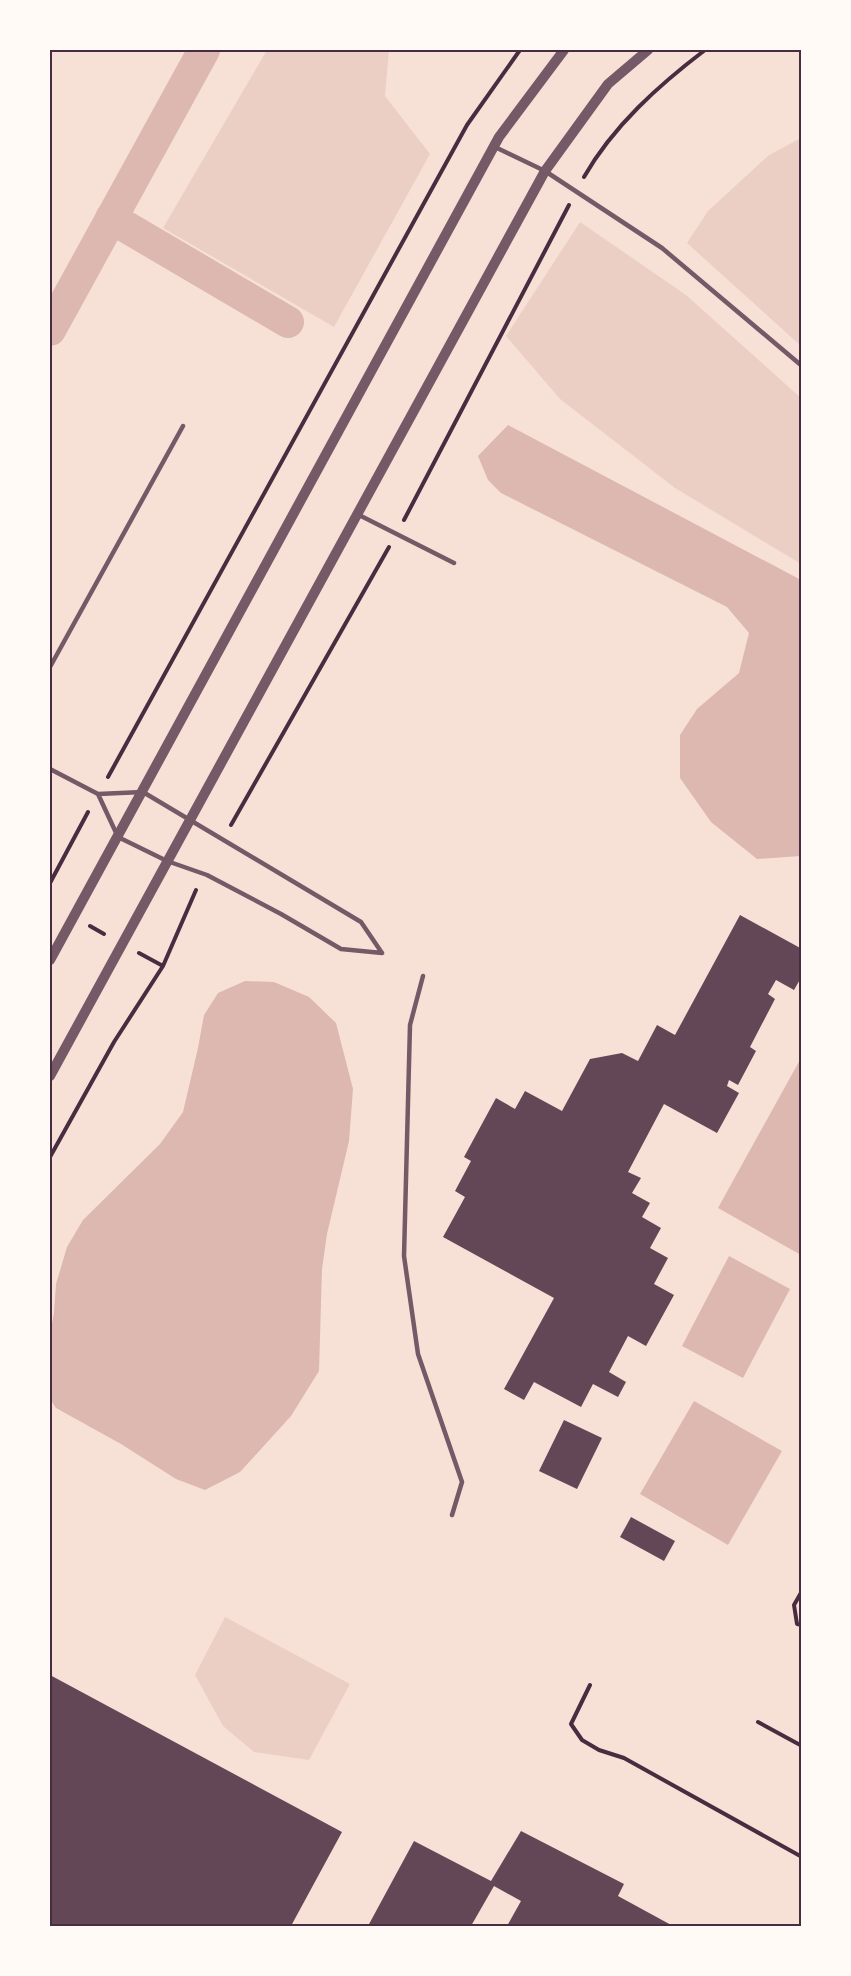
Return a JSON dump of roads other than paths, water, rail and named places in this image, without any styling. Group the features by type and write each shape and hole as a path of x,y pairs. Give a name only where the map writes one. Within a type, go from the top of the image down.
{"street":[{"path":"50,960 499,137 564,50"},
{"path":"50,1077 545,171 608,84 648,50"}],"lane":[{"path":"494,147 545,171 662,248 801,366"},
{"path":"50,667 183,426"},
{"path":"356,514 454,563"},
{"path":"50,769 98,794 143,792 361,922 382,953 341,949 281,914 203,874 167,861 118,837 98,794"},
{"path":"423,976 410,1025 404,1256 418,1354 462,1482 452,1515"}],"waterway":[{"path":"50,330 204,50"},
{"path":"111,218 288,322"}]}
